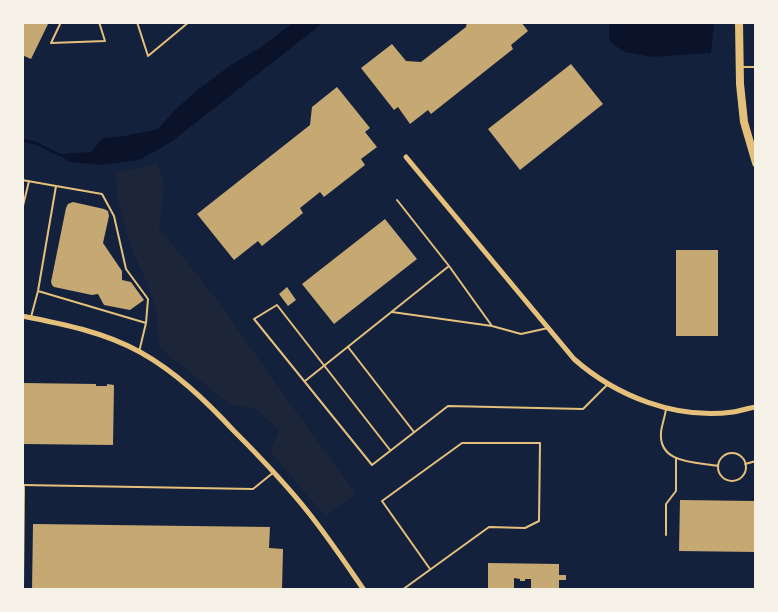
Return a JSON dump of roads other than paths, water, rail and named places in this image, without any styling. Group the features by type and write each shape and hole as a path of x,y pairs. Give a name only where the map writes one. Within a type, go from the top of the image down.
{"main road":[{"path":"739,22 739,67 744,122 756,164"}],"street":[{"path":"406,157 573,359 589,373 632,396 667,408 705,413 733,412 756,406"},
{"path":"22,316 93,332 139,352 175,375 207,403 274,472 309,513 364,590"}],"lane":[{"path":"61,22 51,43 105,41 99,22"},
{"path":"138,22 148,56 189,22"},
{"path":"739,67 756,67"},
{"path":"22,180 102,194 114,216 126,269 148,299 146,323 139,352"},
{"path":"22,210 29,181"},
{"path":"32,318 56,186"},
{"path":"397,200 492,326"},
{"path":"305,381 449,266"},
{"path":"38,291 146,323"},
{"path":"390,450 277,305 255,319 372,465 448,406 584,410 608,384"},
{"path":"392,312 492,326 522,334 548,328"},
{"path":"348,347 414,432"},
{"path":"667,408 661,439 663,447 669,454 676,459 718,466"},
{"path":"402,590 489,527 525,528 539,521 540,443 462,443 382,501 430,569"},
{"path":"733,453 741,456 745,464 742,476 732,481 721,475 718,466 724,456 733,453"},
{"path":"666,535 666,504 676,491 676,459"},
{"path":"745,464 756,461"},
{"path":"23,590 23,485 253,489 274,472"}],"waterway":[{"path":"22,140 35,143 60,155"}]}
